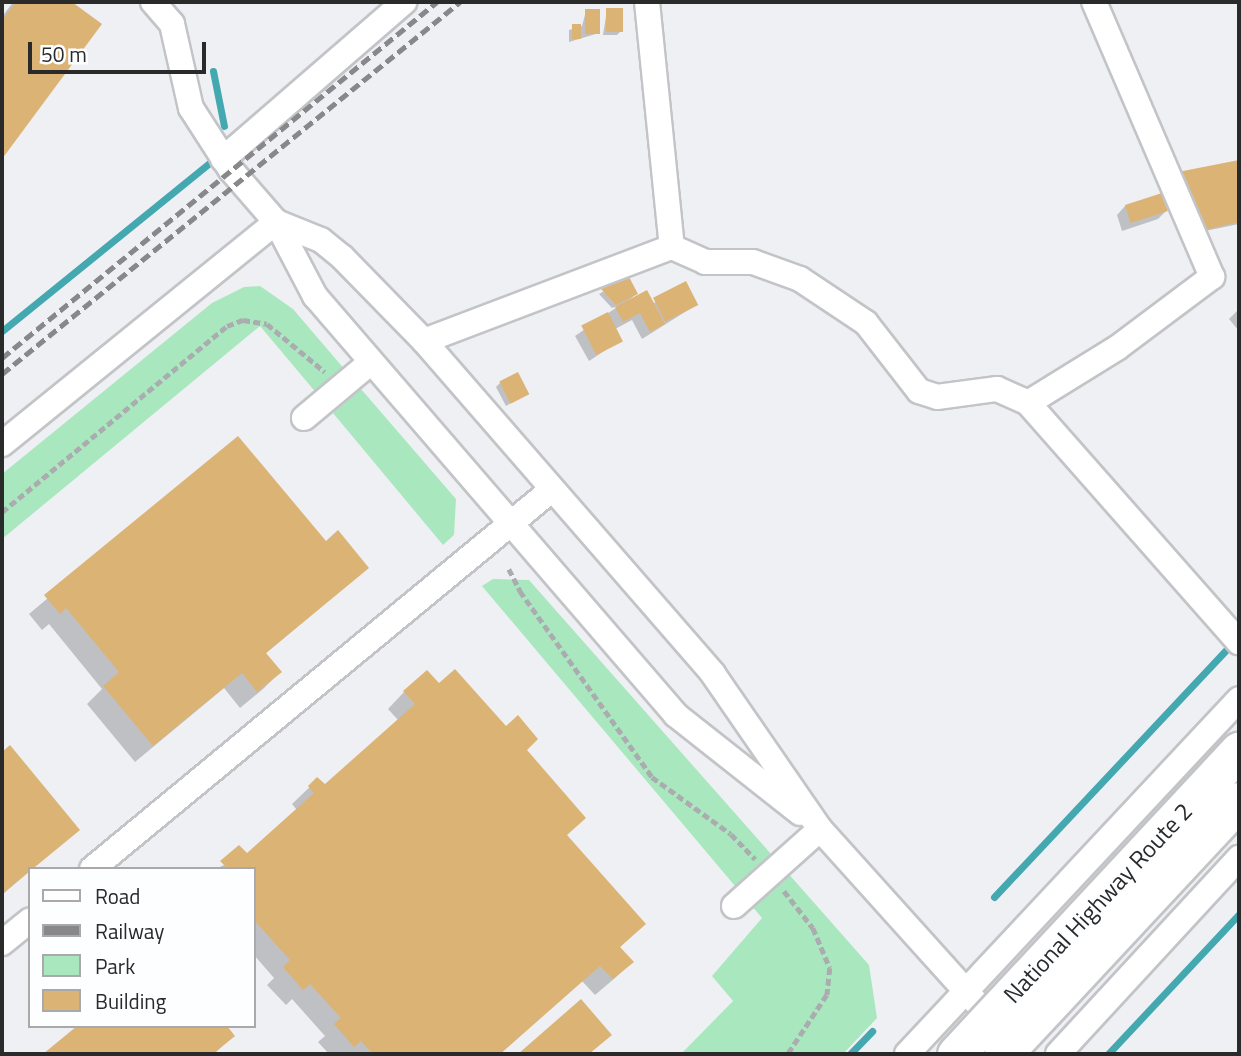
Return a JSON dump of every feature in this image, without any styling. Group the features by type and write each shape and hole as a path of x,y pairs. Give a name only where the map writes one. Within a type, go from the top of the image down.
{"highway":[{"name":"National Highway Route 2","path":"957,1054 1239,751"},
{"name":"National Highway Route 2","path":"1003,1054 1239,801"}],"street":[{"path":"153,2 172,24 191,108 223,159 276,222 316,296 508,525 676,715 820,829"},
{"path":"223,159 404,2"},
{"path":"647,2 672,247"},
{"path":"1028,403 1117,348 1212,277 1094,2"},
{"path":"276,222 321,240 342,257 424,341 550,491 713,674 820,829 1023,1054"},
{"path":"2,444 276,222"},
{"path":"424,341 672,247 705,262 753,262 800,279 866,323 919,391 937,397 997,389 1028,403 1239,642"},
{"path":"304,418 371,362"},
{"path":"94,867 550,491"},
{"path":"907,1054 1239,699"},
{"path":"734,906 820,829"},
{"path":"1058,1054 1239,858"},
{"path":"2,943 28,922"}],"path":[{"path":"2,512 227,326 243,320 267,324 342,386"},
{"path":"509,569 520,592 652,777 731,834 770,874 813,928 830,968 827,995 788,1054"}],"green space":[{"path":"260,286 293,309 346,371 318,395 260,326 2,539 2,474 212,303 244,287"},
{"path":"361,389 456,499 454,535 443,545 333,413"},
{"path":"493,579 529,580 869,965 877,1018 843,1054 681,1054 733,1001 712,976 762,918 482,586"}],"building":[{"path":"16,2 72,2 102,24 2,159 2,20"},
{"path":"606,8 623,8 623,32 606,32"},
{"path":"585,9 600,9 600,34 585,34"},
{"path":"572,24 581,24 581,39 572,39"},
{"path":"1239,160 1239,222 1204,230 1178,172"},
{"path":"1162,193 1168,211 1131,223 1125,205"},
{"path":"628,275 638,294 616,305 601,289"},
{"path":"686,281 698,305 665,322 653,298"},
{"path":"647,290 665,324 650,332 640,313 623,322 615,307"},
{"path":"608,312 623,341 596,355 581,326"},
{"path":"518,372 529,394 511,404 499,382"},
{"path":"238,436 326,541 338,530 369,568 266,653 282,672 257,692 242,673 153,746 103,686 119,672 66,608 60,614 44,595"},
{"path":"455,669 506,726 518,715 538,739 527,750 586,818 567,835 646,924 620,947 634,962 613,979 600,966 500,1054 373,1054 361,1041 354,1047 334,1024 341,1018 310,984 303,990 283,967 290,960 256,922 256,867 226,867 220,861 239,845 247,853 314,793 308,786 317,777 325,784 415,704 403,691 427,670 439,683"},
{"path":"10,745 80,830 35,867 28,867 28,873 2,894 2,752"},
{"path":"581,999 612,1035 589,1054 518,1054"},
{"path":"75,1028 229,1028 235,1036 213,1054 43,1054"}],"waterway":[{"path":"213,71 224,126"},
{"path":"2,331 212,161"},
{"path":"994,897 1230,646"},
{"path":"1108,1054 1239,914"},
{"path":"850,1054 872,1031"}],"railway":[{"path":"2,358 437,2"},
{"path":"2,374 460,2"}]}
